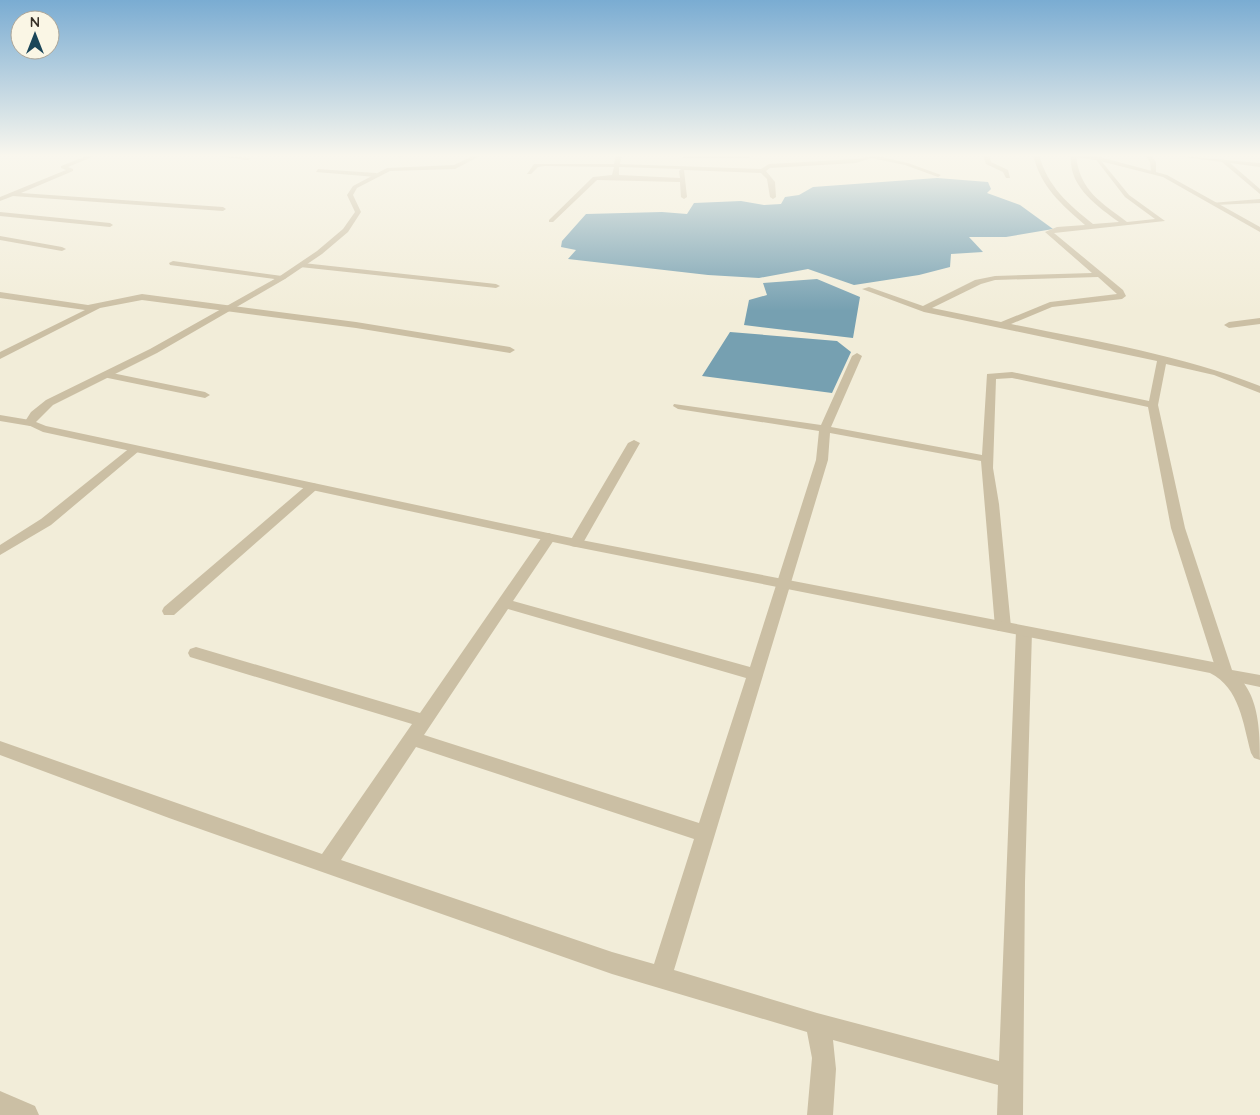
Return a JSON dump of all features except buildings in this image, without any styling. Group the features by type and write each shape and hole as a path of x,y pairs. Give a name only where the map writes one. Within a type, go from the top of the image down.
{"street":[{"path":"195,207 223,209"},
{"path":"30,423 34,413 52,401 107,375 227,310 302,265 345,230 358,214 357,207"},
{"path":"552,221 566,207"},
{"path":"1068,207 1092,227"},
{"path":"1105,207 1126,224"},
{"path":"1002,325 1050,305 1122,296 1120,292 1049,232 1162,221 1142,207"},
{"path":"1221,207 1260,230"},
{"path":"0,214 110,225"},
{"path":"0,238 62,249"},
{"path":"173,262 282,278"},
{"path":"302,265 496,286"},
{"path":"924,310 978,282 994,278 1099,275"},
{"path":"866,289 924,310 1162,360 1217,373 1257,387"},
{"path":"0,295 88,308 99,307"},
{"path":"0,356 99,307 134,297 356,326 510,350"},
{"path":"1229,326 1260,322"},
{"path":"661,978 822,460 825,429 857,356"},
{"path":"1162,360 1153,405 1178,528 1227,674 1242,693 1260,753"},
{"path":"107,375 204,395"},
{"path":"1003,627 993,504 987,459 992,376 1012,375 1153,405"},
{"path":"678,406 825,429 987,459"},
{"path":"0,418 30,423 43,428 134,449 576,543 1024,632 1189,662 1227,674 1260,681"},
{"path":"576,543 634,443"},
{"path":"0,551 46,522 134,449"},
{"path":"169,611 312,487"},
{"path":"326,865 549,537"},
{"path":"504,603 754,674"},
{"path":"1010,1115 1024,632"},
{"path":"196,652 424,721"},
{"path":"412,738 705,834"},
{"path":"0,748 326,865 612,963 802,1018 816,1024 1010,1076"},
{"path":"816,1024 822,1039 824,1060 820,1115"},
{"path":"0,1103 26,1115"}],"water":[{"path":"691,207 1023,207 1053,229 1006,237 969,237 983,252 951,254 950,267 919,275 854,285 808,269 759,278 708,275 568,259 576,250 561,247 562,241 586,214 662,212 687,214"},
{"path":"817,279 860,297 853,338 744,325 749,300 767,295 763,283"},
{"path":"730,332 837,341 851,352 832,393 702,376"}]}
